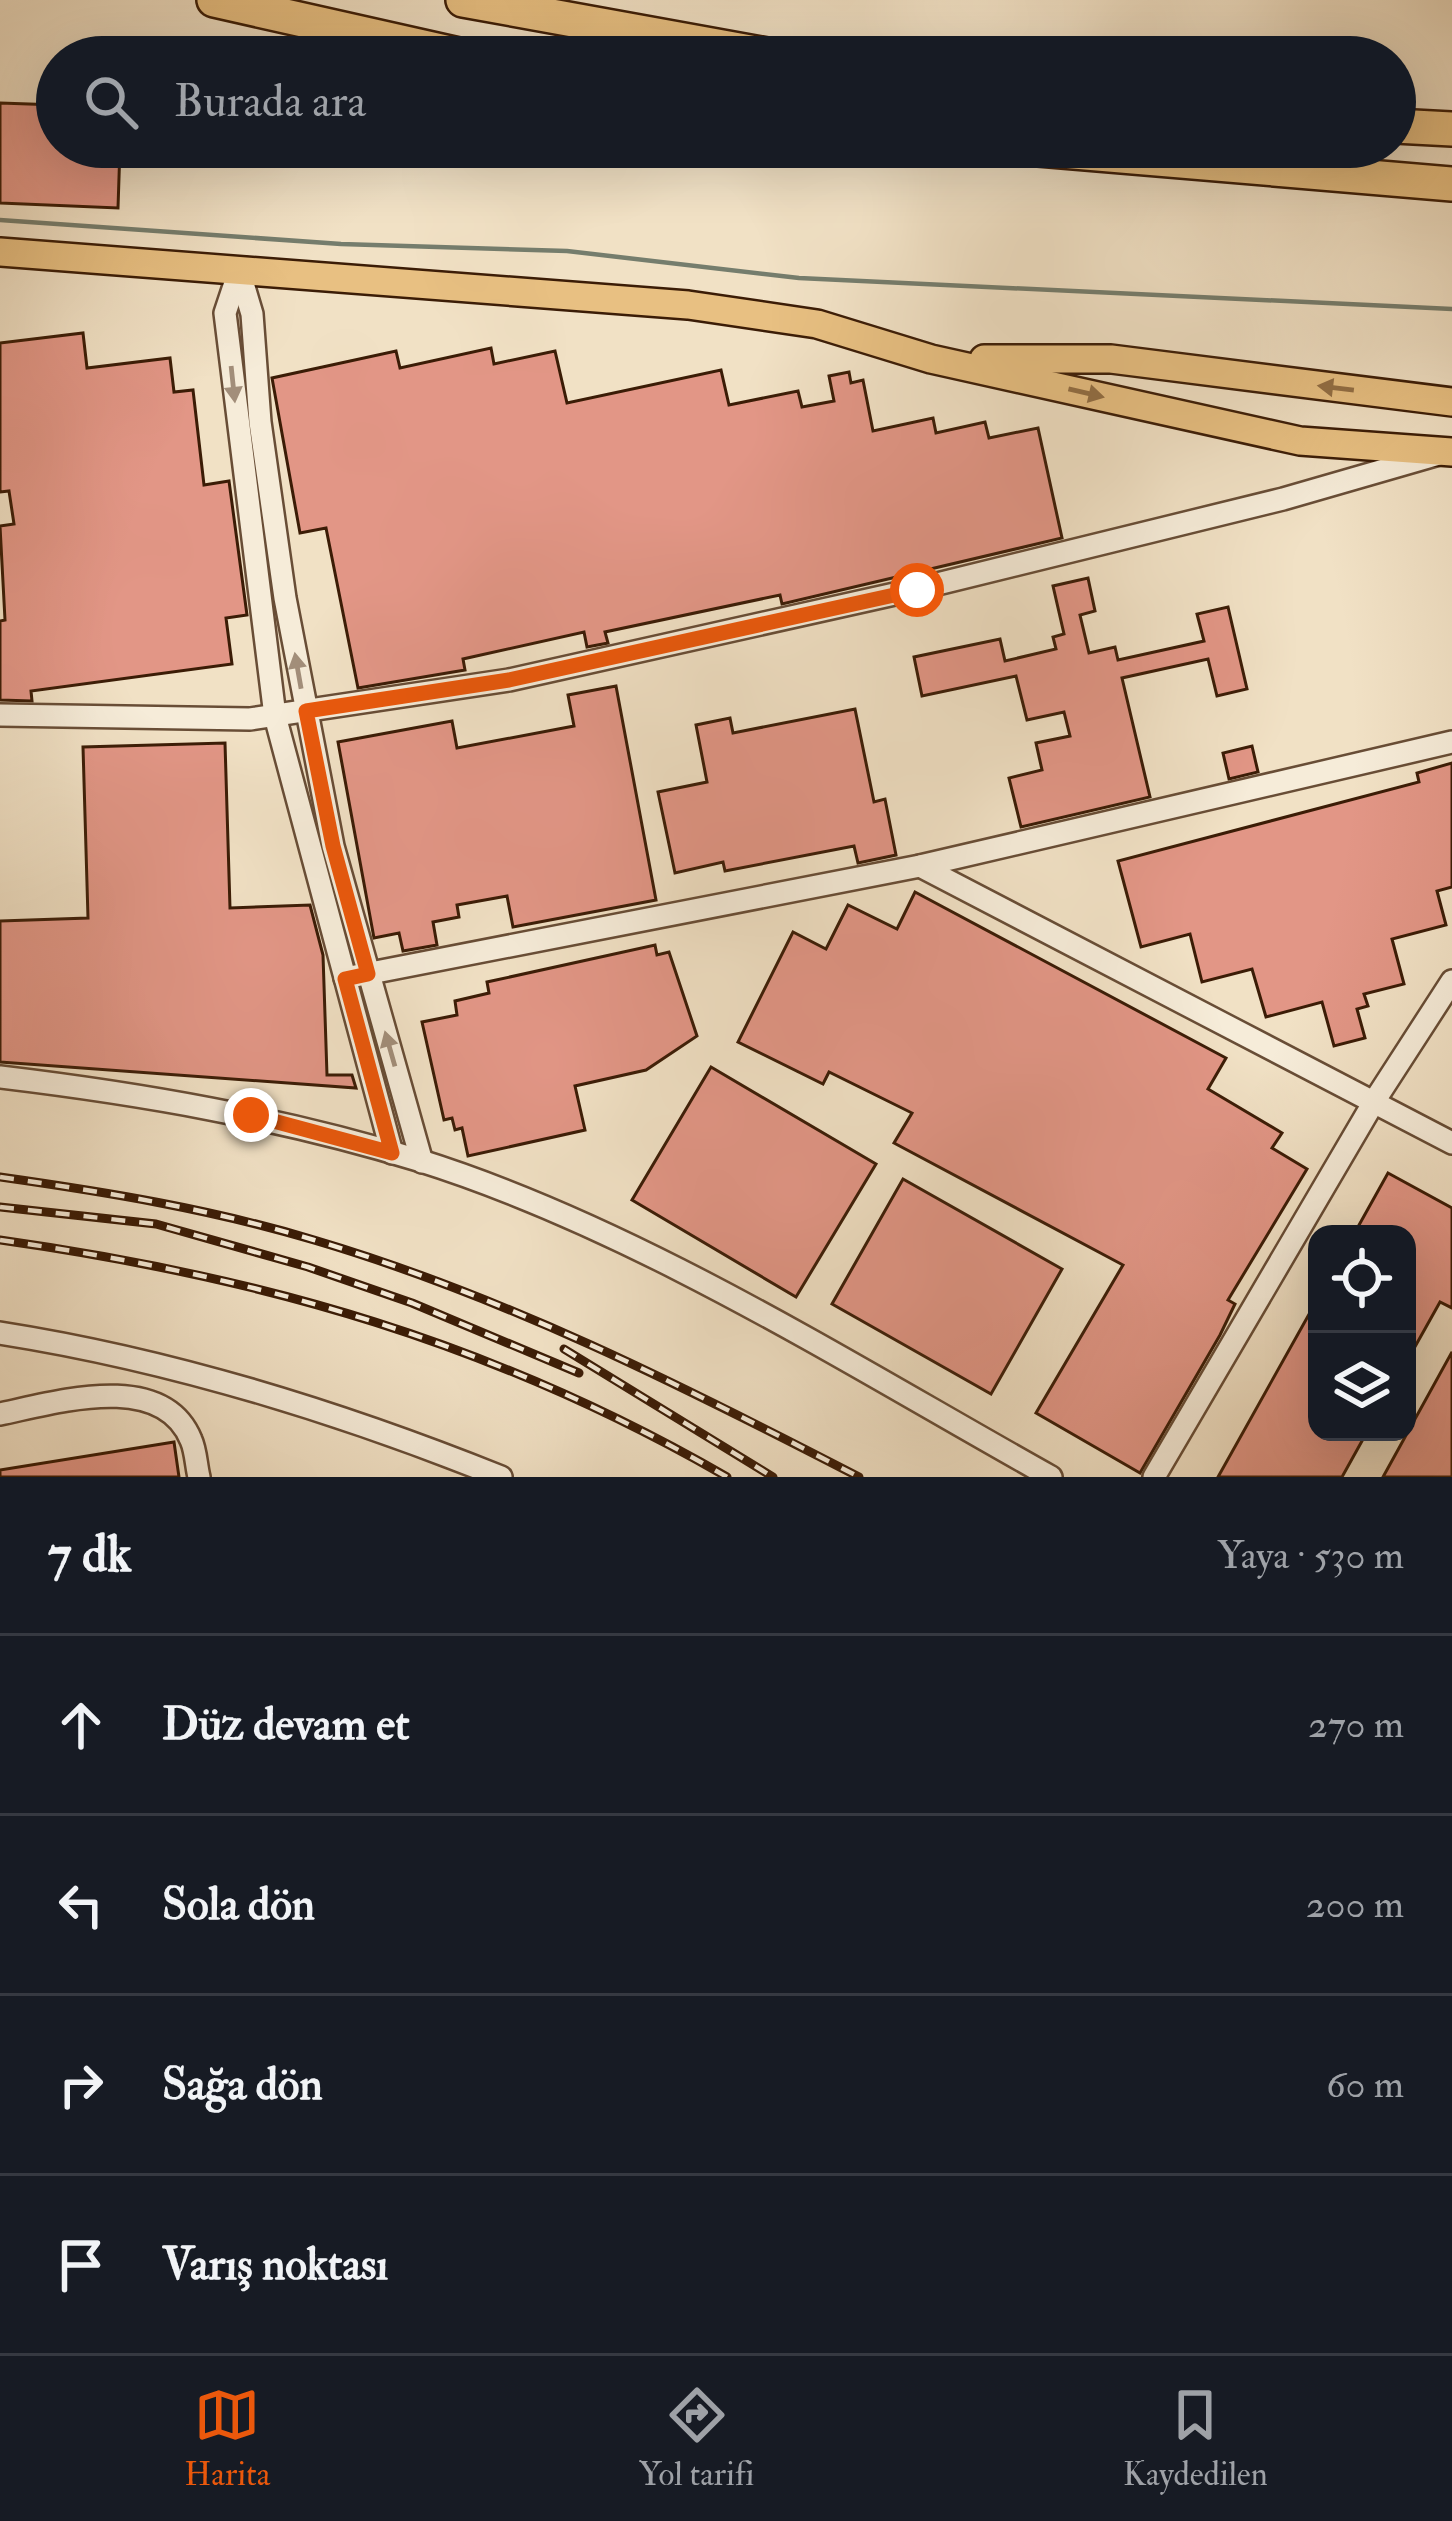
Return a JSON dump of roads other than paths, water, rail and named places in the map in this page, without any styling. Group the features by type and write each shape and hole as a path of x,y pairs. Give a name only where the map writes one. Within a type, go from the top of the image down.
{"highway":[{"path":"214,0 374,36"},
{"path":"464,0 662,36"},
{"path":"1416,127 1452,129"},
{"path":"1262,168 1452,184"}],"main road":[{"path":"0,252 688,305 817,324 931,359 1300,441 1449,452"},
{"path":"931,359 1111,359 1452,402"}],"street":[{"path":"239,270 252,314 260,422 306,711 333,846 422,1162"},
{"path":"239,270 225,313 275,716 392,1153"},
{"path":"0,715 275,716 509,680 917,590 1283,499 1449,452"},
{"path":"345,979 920,866 1452,742"},
{"path":"920,866 1452,1143"},
{"path":"1154,1477 1375,1100 1452,981"},
{"path":"0,1077 251,1115 422,1162 573,1222 821,1344 1051,1477"},
{"path":"0,1333 99,1350 250,1389 501,1477"},
{"path":"0,1414 110,1395 153,1405 190,1437 199,1477"}],"waterway":[{"path":"0,220 341,244 567,251 799,278 1452,309"}],"railway":[{"path":"0,1177 197,1210 385,1263 592,1345 859,1477"},
{"path":"0,1207 156,1224 308,1267 412,1303 579,1373"},
{"path":"0,1240 192,1274 375,1322 553,1389 727,1477"},
{"path":"564,1349 773,1477"}]}
